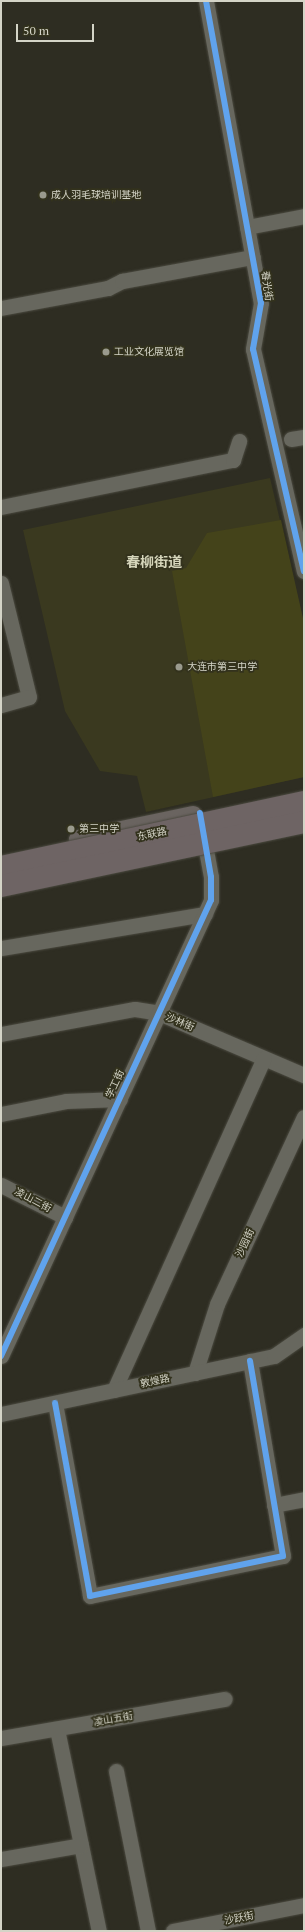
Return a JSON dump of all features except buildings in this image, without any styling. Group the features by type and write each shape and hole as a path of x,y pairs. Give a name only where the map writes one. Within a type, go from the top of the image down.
{"highway":[{"name":"东联路","path":"1,867 304,802"},
{"name":"东联路","path":"1,886 304,822"}],"main road":[{"path":"1,856 304,792"},
{"path":"1,897 304,831"}],"street":[{"name":"春光街","path":"206,1 261,302 253,349 304,572"},
{"path":"247,227 304,216"},
{"path":"1,308 108,288 122,280 253,256"},
{"path":"1,507 233,460 239,441"},
{"path":"1,583 29,697 1,705"},
{"name":"学工街","path":"1,1356 211,900 211,877 200,813"},
{"path":"1,948 205,914"},
{"name":"沙林街","path":"1,1034 136,1009 159,1013 304,1075"},
{"path":"114,1390 264,1058"},
{"path":"1,1114 66,1101 120,1099"},
{"name":"沙园街","path":"195,1373 217,1304 304,1117"},
{"name":"凌山二街","path":"1,1185 65,1217"},
{"name":"敦煌路","path":"1,1414 274,1356 304,1335"},
{"path":"55,1403 90,1596 283,1556 250,1361"},
{"path":"274,1505 304,1499"},
{"name":"凌山五街","path":"1,1738 225,1699"},
{"path":"57,1729 99,1931"},
{"path":"116,1771 148,1931"},
{"path":"1,1859 81,1845"},
{"name":"沙跃街","path":"173,1931 304,1905"}],"shaded area":[{"name":"大连市第三中学","path":"270,478 304,623 304,777 146,812 137,776 100,771 65,711 23,530"},
{"path":"281,520 304,623 304,777 213,797 172,571 186,568 207,533"}],"cycle path":[{"path":"206,1 261,303 253,349 304,571"},
{"path":"1,1356 211,900 211,877 200,813"},
{"path":"55,1403 90,1596 283,1556 250,1361"}],"place":[{"name":"成人羽毛球培训基地","path":"43,195"},
{"name":"工业文化展览馆","path":"106,352"},
{"name":"大连市第三中学","path":"179,667"},
{"name":"第三中学","path":"71,829"}],"district":[{"name":"春柳街道","path":"154,562"}]}
